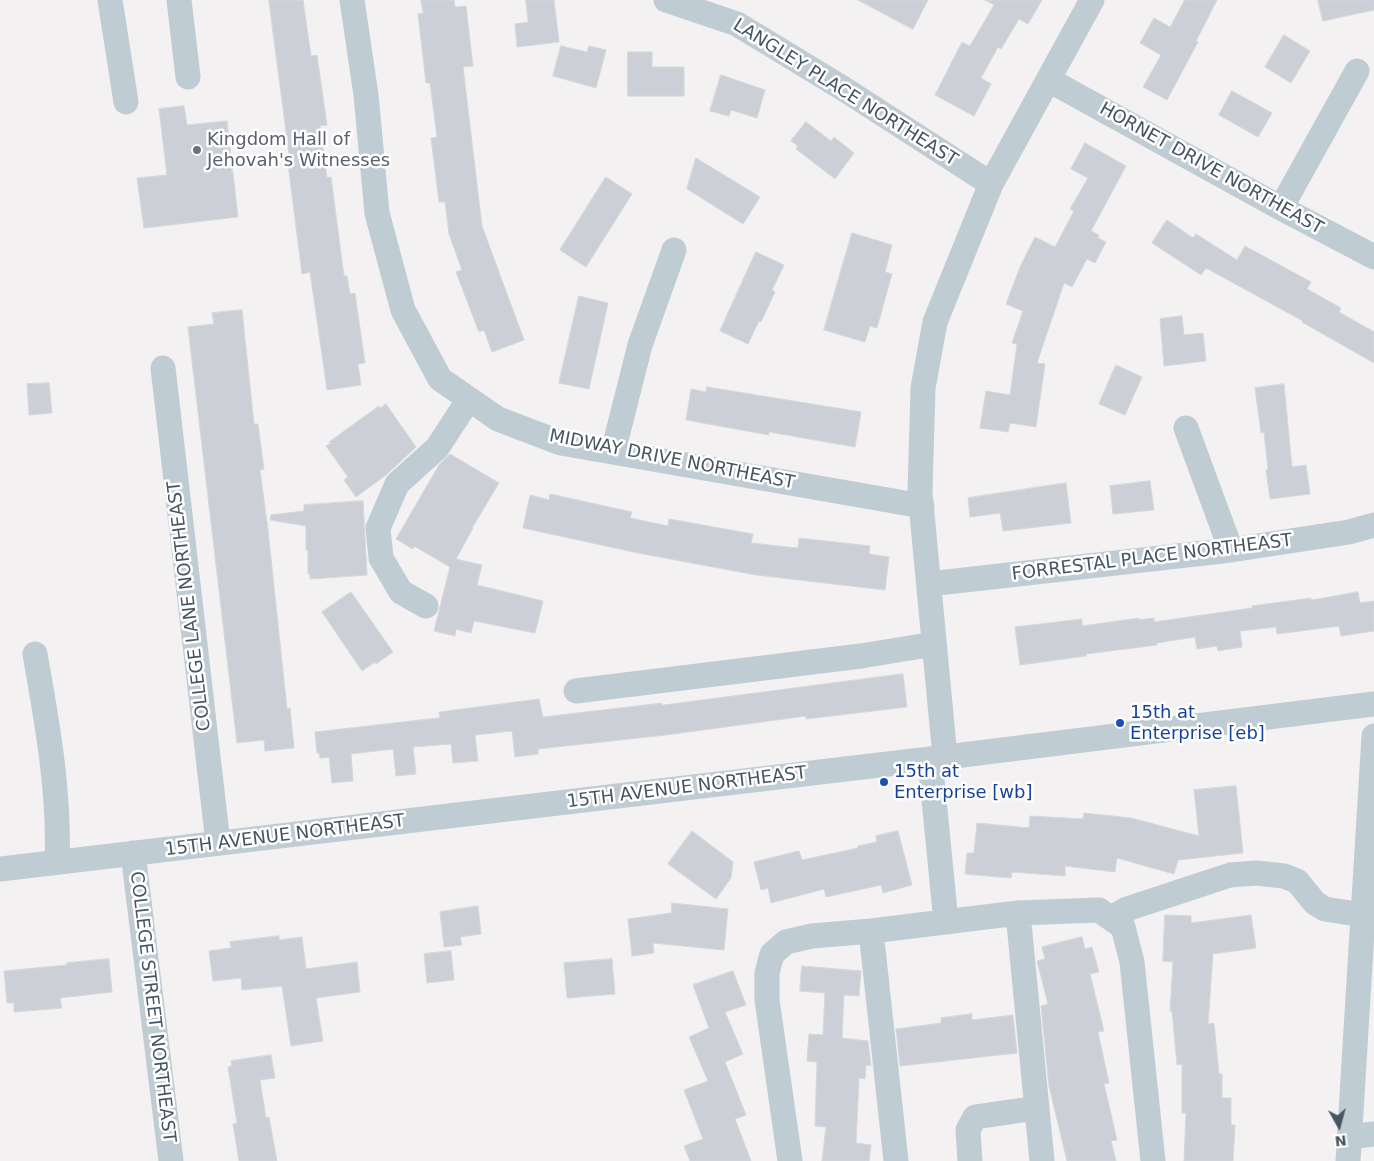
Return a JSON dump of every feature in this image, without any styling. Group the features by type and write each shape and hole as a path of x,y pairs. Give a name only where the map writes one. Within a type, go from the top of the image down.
{"street":[{"path":"110,0 126,102"},
{"path":"178,0 188,78"},
{"name":"MIDWAY DRIVE NORTHEAST","path":"352,0 366,95 377,213 403,310 440,379 498,419 561,443 922,506"},
{"name":"LANGLEY PLACE NORTHEAST","path":"666,0 737,24 836,84 991,184"},
{"path":"946,922 937,758 934,644 920,493 923,388 936,322 991,184 1092,0"},
{"path":"1281,208 1357,71"},
{"name":"HORNET DRIVE NORTHEAST","path":"1049,80 1374,257"},
{"path":"613,452 640,345 674,250"},
{"name":"COLLEGE LANE NORTHEAST","path":"163,368 218,844"},
{"path":"426,606 401,592 381,558 378,528 397,484 437,448 469,399"},
{"path":"1186,428 1231,550"},
{"name":"FORRESTAL PLACE NORTHEAST","path":"929,584 1231,550 1349,532 1374,525"},
{"path":"576,691 861,656 934,644"},
{"path":"35,654 48,730 58,835 58,862"},
{"name":"15TH AVENUE NORTHEAST","path":"0,869 937,758 1374,704"},
{"path":"1348,1149 1374,736"},
{"name":"COLLEGE STREET NORTHEAST","path":"134,853 171,1161"},
{"path":"1111,918 1126,909 1230,875 1256,873 1284,876 1297,881 1315,903 1325,909 1363,915"},
{"path":"790,1161 766,1000 767,973 772,954 786,942 803,938 871,932 1018,914 1099,910 1123,927 1132,962 1153,1161"},
{"path":"1018,914 1042,1161"},
{"path":"871,932 896,1161"},
{"path":"970,1161 968,1130 975,1118 1037,1108"},
{"path":"1348,1149 1374,1134"}],"building":[{"path":"269,0 303,0 311,56 317,55 327,125 320,126 327,178 331,177 344,276 347,276 350,294 355,293 365,363 358,364 361,385 327,390 310,272 302,274"},
{"path":"421,0 454,0 455,7 466,6 473,66 463,67 482,226 524,340 492,352 484,330 479,332 456,272 462,270 449,234 445,202 439,202 431,138 437,137 430,83 426,83 418,14 423,13"},
{"path":"526,0 554,0 559,42 517,47 515,24 528,22"},
{"path":"858,0 928,0 913,29"},
{"path":"985,0 1042,0 1028,24 1019,19 1001,49 998,47 981,78 991,84 974,116 935,95 962,42 970,46 994,5"},
{"path":"1185,0 1217,0 1196,41 1198,42 1167,100 1143,87 1161,55 1140,43 1154,18 1170,27"},
{"path":"1318,0 1374,0 1374,10 1323,21"},
{"path":"1284,35 1310,51 1291,83 1265,67"},
{"path":"561,46 587,52 589,46 606,50 596,88 553,76"},
{"path":"628,52 652,52 652,67 684,67 684,96 628,96"},
{"path":"721,75 765,90 757,118 731,110 729,116 710,111"},
{"path":"1232,91 1272,113 1258,137 1219,115"},
{"name":"Kingdom Hall of Jehovah's Witnesses","path":"184,106 187,125 227,121 238,217 144,228 137,178 167,175 159,109"},
{"path":"806,122 831,141 834,137 854,153 835,179 796,149 798,146 791,141"},
{"path":"1085,143 1126,166 1091,231 1099,235 1098,238 1106,242 1095,263 1087,259 1072,287 1064,283 1037,363 1045,364 1036,427 1010,423 1008,432 980,428 986,391 1010,395 1017,344 1012,343 1023,311 1006,304 1020,267 1035,237 1055,247 1074,211 1070,209 1088,178 1071,169"},
{"path":"696,158 760,197 743,224 687,189"},
{"path":"606,177 632,194 586,267 560,250"},
{"path":"1167,220 1193,238 1196,234 1237,260 1245,246 1311,282 1307,289 1341,308 1339,312 1374,332 1374,363 1303,321 1206,268 1201,275 1152,243"},
{"path":"852,233 892,245 885,272 892,274 877,328 870,326 865,342 824,330"},
{"path":"756,252 784,265 772,290 775,292 748,344 720,331"},
{"path":"579,296 608,303 589,389 559,383"},
{"path":"242,310 254,424 258,424 264,469 260,470 287,709 290,708 294,748 265,751 264,740 237,743 188,327 214,324 212,313"},
{"path":"1182,316 1184,335 1203,333 1206,361 1164,366 1160,319"},
{"path":"1116,365 1142,377 1125,415 1099,404"},
{"path":"49,383 52,413 29,415 27,384"},
{"path":"1284,384 1292,467 1306,465 1310,494 1270,499 1264,432 1261,433 1255,388"},
{"path":"707,387 861,412 855,447 769,432 769,435 686,420 691,389 706,392"},
{"path":"386,404 416,447 386,475 356,497 344,480 348,477 326,446 379,406 380,408"},
{"path":"450,454 499,483 456,559 482,565 477,585 543,601 535,633 474,621 471,633 456,629 455,636 434,631 450,567 414,546 413,549 396,539 439,465"},
{"path":"1150,481 1154,510 1113,514 1110,486"},
{"path":"1066,483 1071,523 1003,531 1000,513 970,517 968,498"},
{"path":"550,494 632,512 630,518 668,526 669,519 753,534 751,543 798,548 799,538 870,546 869,554 889,557 885,590 756,575 638,553 523,528 530,495 549,500"},
{"path":"363,501 367,575 310,579 310,574 308,574 308,550 306,550 306,526 270,520 271,515 304,511 304,505"},
{"path":"351,592 393,652 362,671 322,612"},
{"path":"1358,592 1360,603 1374,601 1374,631 1341,636 1339,626 1277,634 1276,627 1240,631 1242,647 1218,651 1217,646 1197,649 1195,637 1157,643 1157,645 1020,665 1015,627 1082,619 1082,626 1139,618 1139,620 1154,618 1154,622 1252,608 1252,606 1311,598 1311,600"},
{"path":"903,674 907,707 806,719 806,716 666,735 538,749 538,754 515,757 512,731 475,735 478,761 453,763 451,744 413,747 416,774 396,776 393,749 351,754 353,781 332,783 329,757 320,758 319,753 317,753 315,732 440,718 439,712 539,699 543,717 662,703 662,705"},
{"path":"1236,786 1243,853 1178,860 1174,874 1117,858 1115,872 1065,866 1065,876 1012,872 1011,878 965,874 967,853 974,853 977,823 1029,828 1030,816 1083,819 1084,813 1131,818 1199,836 1194,790"},
{"path":"692,831 733,862 731,878 716,899 668,864"},
{"path":"898,831 912,885 883,893 881,885 826,897 824,889 771,903 768,888 761,890 754,862 799,851 802,860 858,848 858,846 877,842 876,836"},
{"path":"672,903 728,909 724,950 653,943 654,953 632,956 628,919 671,913"},
{"path":"478,906 481,934 460,937 462,945 444,947 440,912"},
{"path":"1165,915 1191,916 1191,923 1251,915 1256,948 1213,954 1208,1024 1214,1023 1219,1074 1222,1074 1222,1098 1231,1098 1231,1125 1235,1125 1233,1161 1184,1161 1186,1113 1182,1113 1182,1064 1177,1065 1172,1011 1170,1011 1173,962 1163,961"},
{"path":"279,936 279,940 302,937 306,969 357,962 360,992 316,998 323,1041 291,1046 282,986 242,990 241,978 213,981 209,951 231,948 230,942"},
{"path":"1082,937 1085,949 1092,947 1099,972 1090,974 1104,1031 1098,1032 1109,1083 1104,1084 1117,1140 1111,1141 1116,1161 1067,1161 1049,1086 1041,1006 1048,1004 1037,961 1045,959 1042,947"},
{"path":"451,951 454,980 427,983 424,954"},
{"path":"109,959 112,992 60,998 62,1008 14,1012 14,1003 7,1003 4,971"},
{"path":"612,959 615,994 567,998 564,963"},
{"path":"802,966 861,971 859,996 844,995 842,1038 868,1041 871,1066 866,1065 865,1079 859,1078 856,1143 871,1145 869,1161 822,1161 826,1127 815,1126 817,1062 807,1061 809,1034 823,1035 825,993 800,991"},
{"path":"733,971 746,1005 725,1012 743,1054 725,1062 746,1115 735,1119 751,1161 690,1161 684,1146 703,1139 684,1090 708,1081 689,1037 709,1028 693,985"},
{"path":"972,1014 972,1020 1013,1015 1017,1053 900,1066 896,1029 941,1023 941,1018"},
{"path":"271,1055 275,1078 260,1080 266,1118 269,1117 277,1161 239,1161 233,1124 237,1123 228,1067 232,1066 231,1061"}],"place":[{"name":"Kingdom Hall of Jehovah's Witnesses","path":"197,150"},
{"name":"15th at Enterprise [eb]","path":"1120,723"},
{"name":"15th at Enterprise [wb]","path":"884,782"}]}
